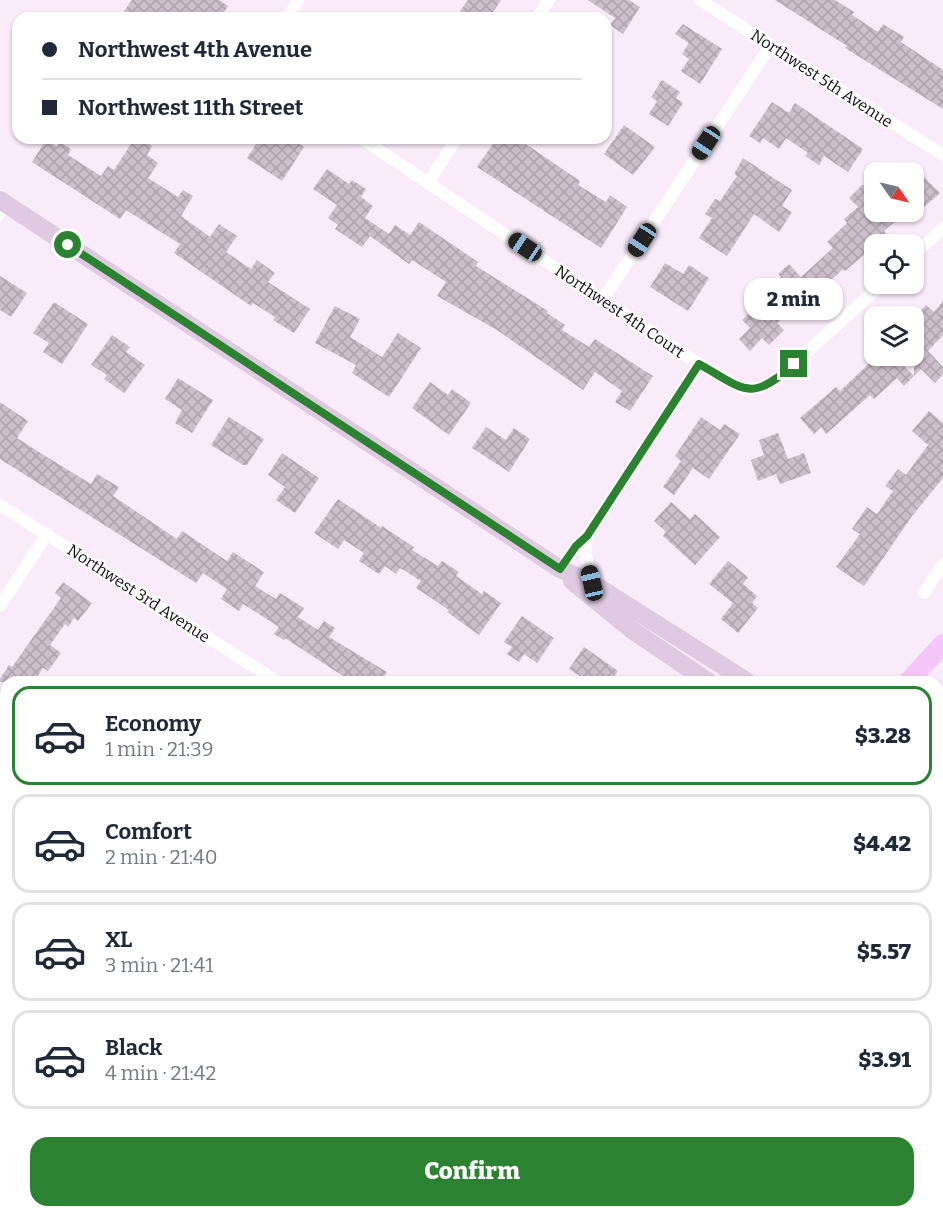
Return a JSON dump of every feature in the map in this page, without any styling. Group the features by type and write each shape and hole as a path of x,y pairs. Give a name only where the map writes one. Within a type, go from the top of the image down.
{"main road":[{"path":"914,676 943,644"}],"street":[{"name":"Northwest 5th Avenue","path":"700,0 943,155"},
{"path":"603,299 771,45"},
{"name":"Northwest 4th Court","path":"370,144 699,364 744,389 760,388 776,380 871,294"},
{"path":"428,183 453,144"},
{"path":"3,208 560,569 592,583 739,676"},
{"path":"924,246 943,228"},
{"path":"560,569 576,546 587,536 699,364"},
{"name":"Northwest 3rd Avenue","path":"0,505 47,534 257,676"},
{"path":"0,606 47,534"},
{"path":"587,536 585,552 592,583"},
{"path":"924,593 943,564"},
{"path":"560,569 584,592 624,624 700,676"}],"building":[{"path":"132,0 219,0 228,6 224,12 123,12"},
{"path":"468,0 501,0 493,12 459,12"},
{"path":"588,0 629,0 640,7 623,34 612,26 615,18 612,12 606,12"},
{"path":"775,0 835,0 854,12 852,15 878,32 883,24 904,37 901,42 943,70 943,109 845,48 847,46"},
{"path":"683,24 722,49 700,84 681,71 689,59 682,54 689,43 675,34"},
{"path":"662,80 680,92 676,98 683,103 668,126 649,114 657,101 651,97"},
{"path":"772,102 789,113 795,103 863,149 848,172 824,156 819,165 805,156 808,153 786,138 779,149 763,138 760,143 749,136"},
{"path":"624,125 655,147 633,175 604,154"},
{"path":"43,144 52,144 57,147 59,144 63,144 71,149 68,155 101,176 108,166 114,170 131,144 152,146 147,155 158,163 148,178 178,197 183,190 193,196 181,216 210,237 219,224 237,236 226,252 251,269 257,260 275,273 268,282 310,309 294,333 273,320 275,317 253,303 251,306 174,253 180,244 126,210 120,219 32,162"},
{"path":"256,144 300,144 304,147 282,181 247,158"},
{"path":"493,144 526,144 580,181 578,185 606,202 610,195 627,207 601,248 477,167"},
{"path":"743,158 792,190 782,206 792,212 779,232 754,214 727,256 699,238 712,218 705,214 715,199 720,201 737,176 734,174"},
{"path":"327,169 349,184 352,180 366,189 361,197 373,206 365,218 389,234 395,225 410,235 419,222 478,262 476,266 548,311 547,313 565,325 562,330 589,347 595,339 653,376 630,411 615,402 622,391 595,372 583,390 497,330 437,296 446,282 412,260 409,264 370,236 362,247 335,229 338,225 328,218 337,205 313,189"},
{"path":"924,177 940,193 924,207"},
{"path":"864,185 864,222 894,222 884,231 886,234 864,234 864,255 845,271 843,269 813,297 804,303 802,301 777,323 784,330 769,345 762,338 750,351 739,339 750,328 742,320 771,291 769,288 781,277 778,274 789,264 801,277 833,248 827,242 847,223 844,219 858,207 849,198"},
{"path":"665,263 683,274 689,265 709,278 688,311 650,287"},
{"path":"0,276 27,293 11,317 0,310"},
{"path":"943,301 943,335 928,351 943,367 943,374 935,383 921,369 914,376 914,366 924,366 924,307 926,305 934,312"},
{"path":"54,302 88,324 62,364 43,352 49,343 33,333"},
{"path":"335,306 360,319 350,337 382,357 398,333 421,348 389,397 352,373 356,365 315,343"},
{"path":"112,335 130,347 126,352 145,365 124,393 104,379 107,375 91,365"},
{"path":"866,366 904,366 914,376 904,386 897,378 874,399 870,395 826,434 821,427 814,434 800,418 836,387 840,391"},
{"path":"178,378 213,400 192,433 175,423 182,410 165,399"},
{"path":"430,382 448,395 452,389 471,403 449,435 412,408"},
{"path":"0,402 28,421 17,438 91,484 97,474 119,487 113,496 177,539 182,531 227,561 233,552 264,572 255,586 276,599 280,593 304,608 298,617 318,630 324,621 335,628 329,637 387,672 384,676 343,676 285,638 284,640 274,634 279,627 243,604 239,611 221,599 227,589 203,573 196,583 0,459"},
{"path":"929,411 943,423 943,478 912,516 864,586 836,567 860,534 852,529 867,507 877,514 893,491 885,486 898,469 906,475 928,445 912,431"},
{"path":"229,417 264,439 247,465 243,465 211,445"},
{"path":"701,417 720,430 724,424 740,434 709,479 693,468 674,495 663,487 681,461 675,456"},
{"path":"486,427 506,440 514,428 530,439 509,472 472,448"},
{"path":"778,433 788,459 804,453 811,473 780,484 776,474 758,481 751,460 764,455 759,440"},
{"path":"282,453 319,478 295,513 276,500 285,487 268,475"},
{"path":"338,499 414,547 412,550 438,566 442,561 459,572 456,576 482,594 484,591 501,603 479,635 447,612 449,610 416,588 421,581 400,568 396,574 385,566 379,574 359,561 364,553 344,540 338,549 314,533"},
{"path":"671,502 690,519 695,514 720,537 695,565 663,536 666,532 654,521"},
{"path":"728,561 748,577 743,584 757,596 752,603 758,608 738,633 721,619 733,603 709,584"},
{"path":"63,582 92,603 78,621 74,618 68,627 65,624 50,645 61,653 48,671 43,668 38,676 2,676 9,665 12,667 61,598 55,593"},
{"path":"522,616 554,638 537,663 524,654 519,662 507,654 512,647 504,642"},
{"path":"584,647 618,671 614,676 580,676 569,669"}],"route":[{"path":"68,245 560,569 576,546 587,536 699,364 744,389 760,388 776,380 794,364"}]}
